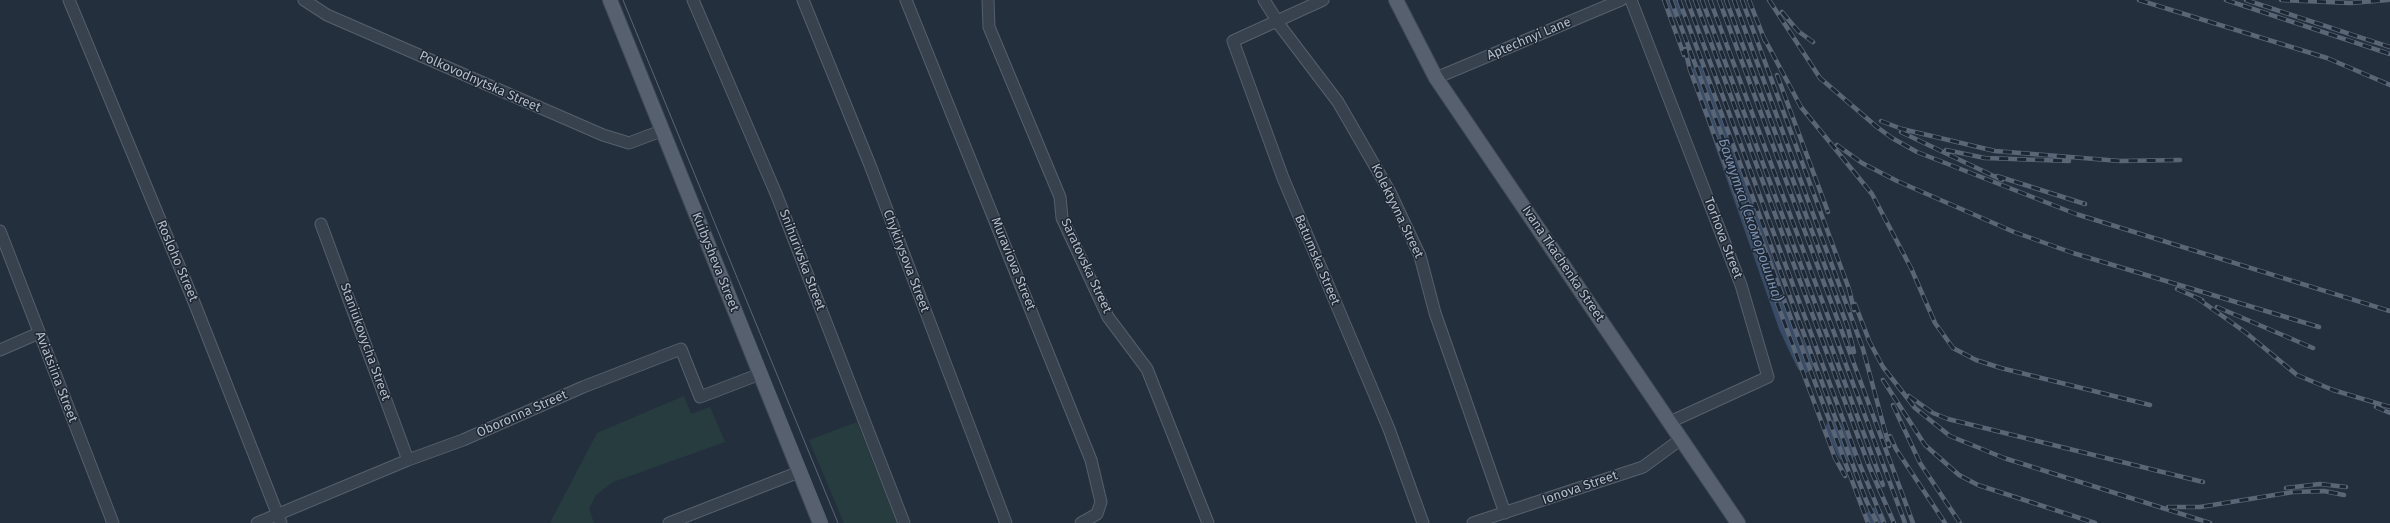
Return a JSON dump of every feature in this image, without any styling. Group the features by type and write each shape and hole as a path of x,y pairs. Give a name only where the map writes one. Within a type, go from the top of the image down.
{"main road":[{"name":"Kuibysheva Street","path":"610,0 661,131 760,374 798,472 820,523"},
{"name":"Ivana Tkachenka Street","path":"1396,0 1436,78 1738,523"}],"street":[{"name":"Rosloho Street","path":"69,0 190,292 280,519"},
{"name":"Polkovodnytska Street","path":"304,0 327,15 603,135 629,143 661,131"},
{"name":"Snihurivska Street","path":"693,0 777,196 904,523"},
{"name":"Chykirysova Street","path":"803,0 870,164 1006,523"},
{"name":"Muraviova Street","path":"906,0 1092,460 1101,502 1097,514 1081,523"},
{"name":"Saratovska Street","path":"988,0 989,27 1060,197 1062,218 1108,317 1147,369 1208,523"},
{"name":"Kolektyvna Street","path":"1264,0 1277,21 1338,102 1390,192 1420,256 1436,313 1505,513"},
{"path":"1277,21 1323,0"},
{"name":"Aptechnyi Lane","path":"1436,78 1621,0"},
{"name":"Torhova Street","path":"1631,0 1741,285 1768,378 1670,422"},
{"name":"Batumska Street","path":"1277,21 1233,40 1283,178 1388,429 1423,523"},
{"name":"Staniukovycha Street","path":"321,224 408,460"},
{"name":"Aviatsiina Street","path":"0,231 113,523"},
{"path":"0,350 39,333"},
{"name":"Oboronna Street","path":"257,523 280,519 408,460 463,440 583,387 681,349 700,397 760,374"},
{"name":"Ionova Street","path":"1474,523 1643,467 1681,439"},
{"path":"669,523 798,472"}],"green space":[{"path":"684,396 691,414 710,407 725,442 613,482 596,495 589,509 594,523 550,523 597,433"},
{"path":"857,422 897,523 844,523 809,440"}],"waterway":[{"name":"Бахмутка (Скоморошина)","path":"1672,0 1675,9"},
{"name":"Бахмутка (Скоморошина)","path":"1699,74 1787,326 1805,364"},
{"name":"Бахмутка (Скоморошина)","path":"1834,428 1846,453"},
{"name":"Бахмутка (Скоморошина)","path":"1875,516 1878,523"}],"tram line":[{"path":"616,0 828,523"},
{"path":"623,0 838,523"}],"railway":[{"path":"1664,0 1684,55"},
{"path":"1671,0 1868,523"},
{"path":"1679,0 1866,500 1877,523"},
{"path":"1687,0 1860,465 1884,523"},
{"path":"1695,0 1869,466 1894,523"},
{"path":"1702,0 1883,485"},
{"path":"1710,0 1905,523"},
{"path":"1719,0 1913,523"},
{"path":"1726,0 1848,328 1854,352"},
{"path":"1734,0 1863,349 1889,446"},
{"path":"1742,0 1849,289 1854,310"},
{"path":"1749,0 1765,41"},
{"path":"1769,0 1820,78 1877,127 1892,138 1917,152 2076,214 2390,311"},
{"path":"2139,0 2327,58 2390,85"},
{"path":"2226,0 2390,54"},
{"path":"2246,0 2390,47"},
{"path":"2281,0 2350,3 2388,0"},
{"path":"1782,12 1798,31 1813,42"},
{"path":"1763,36 1801,107 1872,194 1911,268 1935,323 1953,348 1976,360 2001,368 2150,405"},
{"path":"1685,49 1690,70 1835,458 1845,476"},
{"path":"1777,75 1828,212"},
{"path":"1881,121 1902,129 1995,151 2120,161 2180,160"},
{"path":"1901,132 2002,180"},
{"path":"1837,145 1862,163 1897,181 2014,232 2073,253 2319,327"},
{"path":"1946,150 1985,158 2069,161"},
{"path":"1997,176 2085,204"},
{"path":"2177,289 2202,300"},
{"path":"2197,298 2245,332 2297,375 2333,390 2390,407"},
{"path":"1855,304 1870,343"},
{"path":"2217,307 2313,348"},
{"path":"1868,339 1883,367 1915,408 1950,436 2004,458 2210,523"},
{"path":"1883,380 1925,445 1959,475 1978,485 2095,523"},
{"path":"1909,396 1933,413 1948,419 2203,482"},
{"path":"1893,405 1920,463 1960,523"},
{"path":"2376,407 2390,413"},
{"path":"1890,436 1896,449 1945,523"},
{"path":"2286,488 2320,484 2346,487"},
{"path":"2168,507 2200,507 2293,492 2324,491 2344,495"}]}
